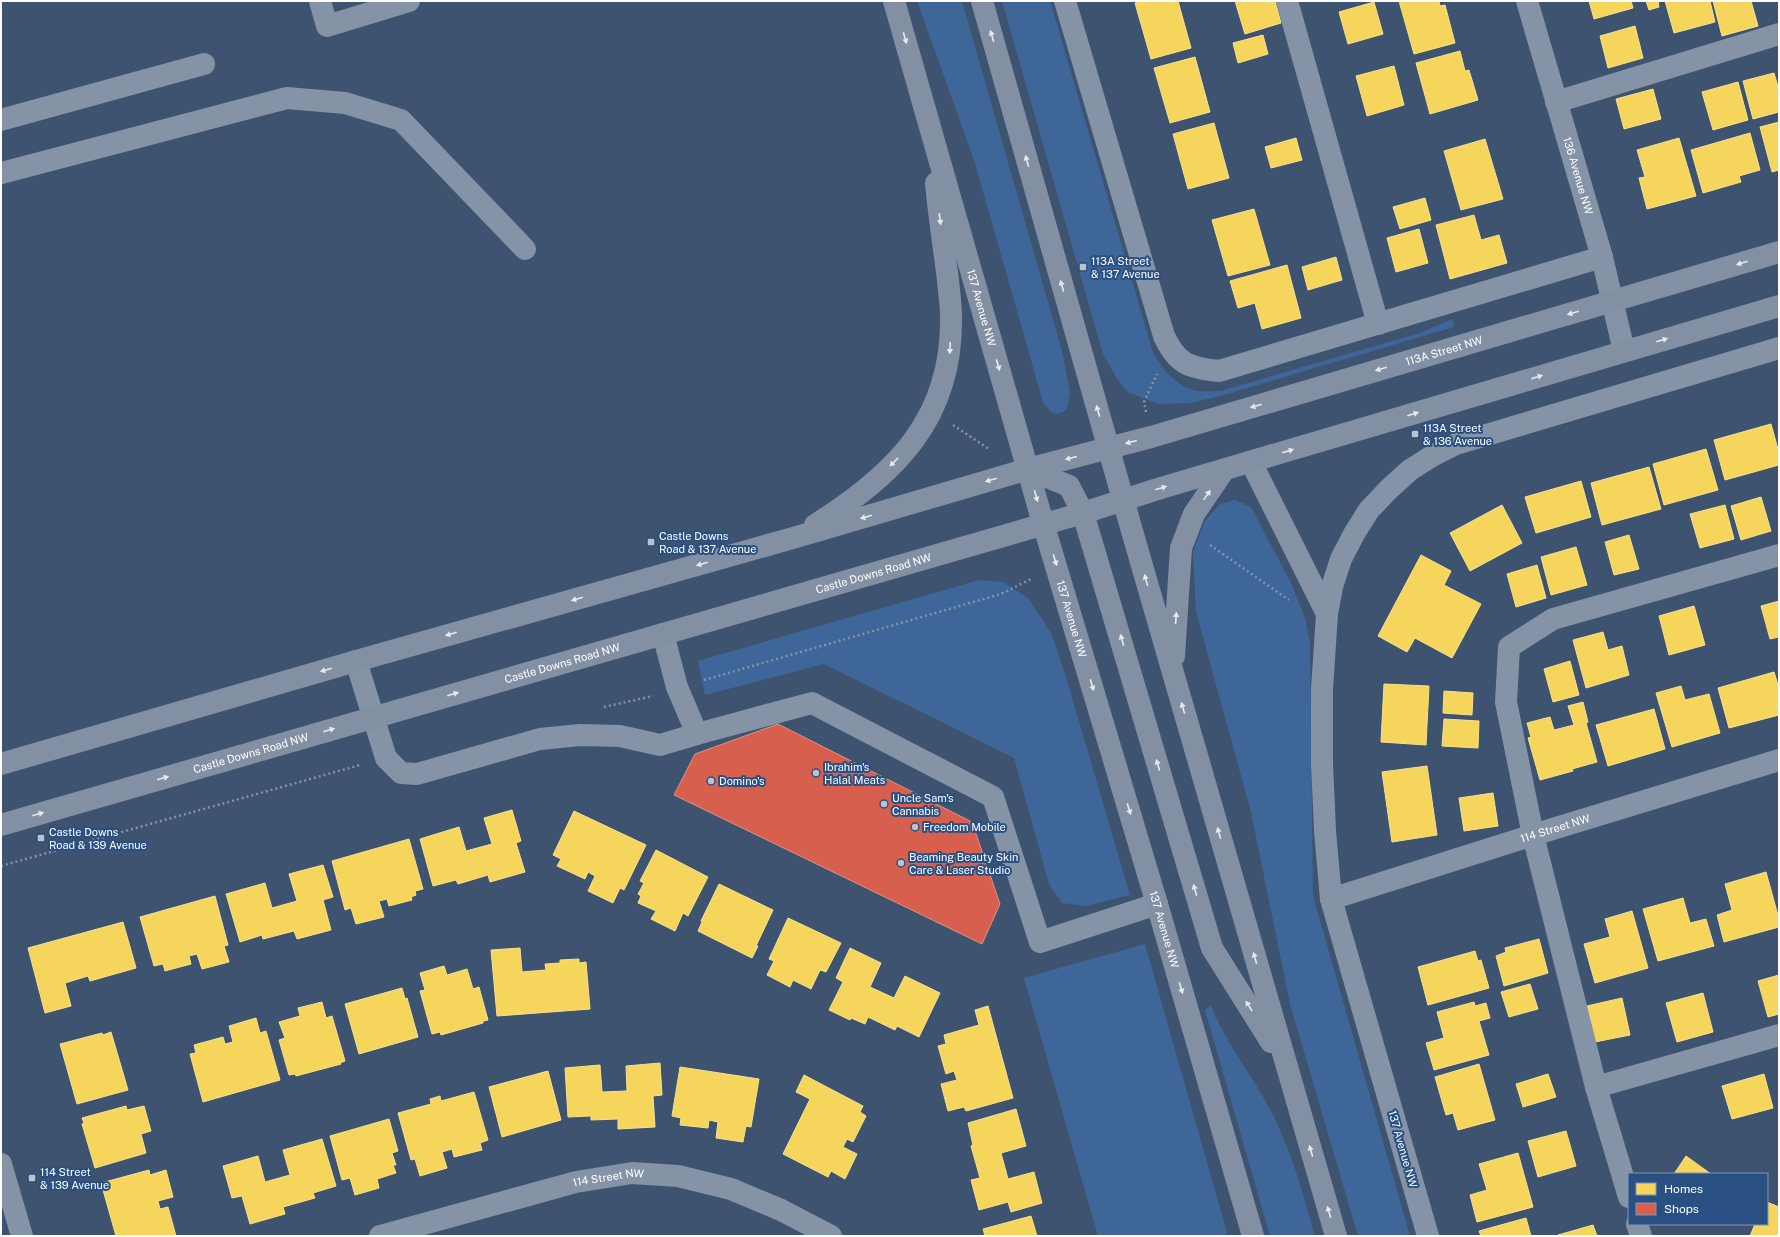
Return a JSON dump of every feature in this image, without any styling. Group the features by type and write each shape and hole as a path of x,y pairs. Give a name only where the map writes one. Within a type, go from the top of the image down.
{"main road":[{"name":"137 Avenue NW","path":"894,1 1043,523 1157,904 1253,1236"},
{"path":"982,1 1172,671 1336,1236"},
{"path":"793,538 836,511 877,480 917,438 932,413 940,393 950,358 951,316 936,184 938,152"},
{"name":"113A Street NW","path":"1109,448 1613,302 1779,252"},
{"path":"1123,500 1779,306"},
{"path":"1,764 356,661 793,538 1028,469 1109,448"},
{"path":"1028,469 1069,486 1083,513 1212,948 1285,1063"},
{"path":"1172,671 1181,548 1194,514 1224,470"},
{"name":"Castle Downs Road NW","path":"1,825 1043,523 1083,513 1123,500"}],"street":[{"path":"320,1 327,26 409,1"},
{"path":"1065,1 1164,336 1171,351 1187,364 1202,369 1219,371 1602,257"},
{"path":"1287,1 1378,324"},
{"name":"136 Avenue NW","path":"1527,1 1602,257 1624,351"},
{"path":"1556,102 1779,34"},
{"path":"1,120 204,64"},
{"path":"1,173 287,98 345,103 400,120 525,249"},
{"path":"1327,614 1332,586 1341,559 1369,510 1410,470 1432,456 1456,444 1779,348"},
{"path":"1251,462 1327,614"},
{"path":"1628,1194 1596,1087 1533,835 1506,702 1509,647 1553,619 1779,555"},
{"name":"137 Avenue NW","path":"1327,614 1322,689 1322,763 1325,831 1332,899 1428,1236"},
{"path":"663,634 677,687 697,734"},
{"path":"356,661 372,717 386,758 401,773 417,774 540,739 580,735 620,736 660,745 812,704 993,797 1040,942 1157,904"},
{"name":"114 Street NW","path":"1332,899 1533,835 1779,760"},
{"path":"1596,1087 1779,1035"},
{"path":"1,1164 14,1232"},
{"name":"114 Street NW","path":"380,1236 576,1182 632,1173 678,1176 731,1189 781,1210 831,1236"},
{"path":"1637,1225 1641,1236"}],"path":[{"path":"950,423 989,449"},
{"path":"1209,544 1297,605 1327,614"}],"shaded area":[{"path":"917,1 962,1 1062,351 1070,392 1067,409 1063,412 1056,414 1051,412 1043,402 974,160"},
{"path":"1002,1 1050,1 1152,349 1159,363 1176,381 1190,389 1197,391 1220,391 1420,333 1452,319 1454,327 1220,396 1191,403 1158,404 1128,392 1119,382 1103,354"},
{"path":"1235,500 1251,507 1291,583 1305,618 1310,643 1313,896 1410,1236 1358,1236 1290,1004 1251,812 1196,612 1193,552 1205,521 1220,504"},
{"path":"979,580 1003,582 1029,599 1052,635 1066,677 1130,895 1086,906 1062,903 1049,884 1014,758 824,664 705,695 698,661"},
{"path":"1145,944 1228,1236 1098,1236 1024,978"},
{"path":"1211,1005 1224,1033 1265,1099 1279,1128 1296,1173 1315,1236 1270,1236 1205,1010"}],"building: Homes":[{"path":"1143,1 1178,1 1191,48 1151,59 1135,3"},
{"path":"1235,1 1275,1 1281,23 1245,34"},
{"path":"1399,1 1439,1 1440,6 1445,5 1455,43 1414,54"},
{"path":"1589,1 1631,1 1633,8 1594,19"},
{"path":"1646,1 1658,1 1659,7 1649,10"},
{"path":"1665,1 1710,1 1715,22 1674,33"},
{"path":"1713,1 1751,1 1758,26 1722,36"},
{"path":"1374,2 1383,34 1348,44 1339,12"},
{"path":"1635,26 1643,58 1608,68 1600,36"},
{"path":"1263,35 1268,54 1238,63 1233,43"},
{"path":"1460,51 1465,71 1469,70 1478,100 1430,114 1416,63"},
{"path":"1195,57 1210,112 1170,123 1154,68"},
{"path":"1394,66 1404,105 1367,116 1356,76"},
{"path":"1774,73 1779,90 1779,112 1753,119 1743,81"},
{"path":"1738,82 1748,120 1713,130 1702,92"},
{"path":"1653,89 1661,119 1624,129 1616,99"},
{"path":"1779,122 1779,170 1772,172 1760,127"},
{"path":"1214,123 1229,178 1188,189 1173,134"},
{"path":"1750,133 1760,170 1739,176 1741,182 1703,193 1691,150"},
{"path":"1296,138 1302,160 1271,168 1265,147"},
{"path":"1679,138 1696,196 1647,209 1639,178 1645,177 1637,150"},
{"path":"1485,139 1503,199 1461,210 1444,151"},
{"path":"1425,198 1431,220 1400,229 1393,207"},
{"path":"1254,209 1270,265 1228,276 1212,220"},
{"path":"1474,215 1481,240 1499,235 1507,263 1450,279 1436,225"},
{"path":"1419,229 1428,263 1396,272 1387,238"},
{"path":"1336,257 1342,280 1308,290 1302,267"},
{"path":"1287,265 1301,318 1262,329 1255,303 1238,308 1230,281"},
{"path":"1771,424 1779,453 1779,465 1725,480 1714,440"},
{"path":"1706,449 1718,490 1664,505 1653,464"},
{"path":"1649,467 1661,509 1602,525 1591,483"},
{"path":"1581,481 1591,517 1536,533 1525,497"},
{"path":"1761,497 1771,531 1741,540 1731,506"},
{"path":"1502,505 1522,543 1470,571 1450,533"},
{"path":"1725,505 1734,539 1700,548 1690,514"},
{"path":"1629,535 1639,569 1614,575 1605,542"},
{"path":"1576,547 1587,585 1551,595 1541,557"},
{"path":"1421,555 1451,571 1444,585 1481,604 1452,658 1415,638 1407,652 1378,636"},
{"path":"1537,565 1546,598 1516,607 1507,574"},
{"path":"1779,601 1779,637 1770,639 1761,606"},
{"path":"1694,606 1705,645 1669,655 1659,616"},
{"path":"1603,632 1608,650 1622,646 1629,675 1586,688 1573,640"},
{"path":"1570,661 1579,695 1553,702 1544,669"},
{"path":"1774,672 1779,688 1779,715 1729,728 1718,688"},
{"path":"1384,684 1429,686 1426,745 1381,742"},
{"path":"1681,686 1685,700 1709,694 1720,733 1672,747 1656,693"},
{"path":"1444,691 1473,693 1472,715 1443,713"},
{"path":"1583,702 1588,722 1586,723 1597,762 1572,769 1573,771 1540,780 1528,738 1531,737 1527,723 1550,717 1554,730 1574,725 1568,706"},
{"path":"1654,709 1665,749 1608,766 1596,725"},
{"path":"1444,719 1479,721 1478,748 1442,746"},
{"path":"1427,766 1437,835 1392,842 1382,772"},
{"path":"1493,793 1498,826 1464,831 1459,798"},
{"path":"512,810 521,841 516,843 525,872 490,882 488,875 458,884 456,880 433,886 420,839 459,827 466,851 492,844 484,818"},
{"path":"574,811 646,845 624,890 620,888 613,903 588,891 595,876 588,872 585,879 557,866 561,859 553,855"},
{"path":"409,839 423,889 415,891 416,895 411,897 412,900 389,906 387,899 379,901 384,917 356,924 351,908 345,910 332,861"},
{"path":"656,850 708,877 688,916 683,913 675,931 651,919 656,911 638,903 641,896 638,894 644,883 640,881"},
{"path":"323,865 333,897 323,900 331,930 297,939 294,931 263,939 262,935 240,942 226,894 265,883 272,908 297,901 289,874"},
{"path":"1766,872 1779,919 1779,927 1724,942 1717,915 1732,910 1725,884"},
{"path":"719,884 773,910 752,958 698,931 702,922 701,921"},
{"path":"215,896 228,945 224,946 229,962 202,969 197,954 189,956 191,964 165,971 163,964 154,966 140,917"},
{"path":"1683,898 1690,923 1706,919 1714,946 1658,961 1643,909"},
{"path":"1632,911 1648,968 1595,983 1584,944 1610,937 1605,919"},
{"path":"788,918 841,943 826,972 820,970 811,989 793,980 790,987 767,975 774,961 769,959"},
{"path":"123,922 136,968 90,981 88,976 65,983 71,1006 45,1013 28,948"},
{"path":"1539,939 1548,973 1504,986 1496,956 1506,952 1505,948"},
{"path":"520,948 522,972 546,970 545,964 560,963 560,960 579,959 579,963 586,962 590,1009 497,1016 491,950"},
{"path":"850,948 881,963 870,987 894,998 905,976 940,993 919,1037 897,1026 895,1030 868,1017 865,1024 851,1018 850,1020 829,1010 843,982 836,978"},
{"path":"1475,951 1478,961 1481,960 1489,988 1428,1005 1418,967"},
{"path":"444,966 447,975 467,969 473,989 479,987 488,1020 483,1021 483,1023 441,1035 440,1032 432,1034 420,991 425,990 420,973"},
{"path":"1779,975 1779,1014 1768,1017 1758,981"},
{"path":"1530,984 1538,1009 1509,1017 1501,992"},
{"path":"402,988 405,999 407,998 418,1037 359,1054 345,1004"},
{"path":"1703,993 1713,1032 1677,1042 1666,1003"},
{"path":"1622,998 1630,1035 1595,1042 1587,1006"},
{"path":"322,1002 326,1018 332,1016 345,1061 340,1063 341,1064 296,1076 295,1074 289,1075 279,1040 285,1038 279,1022 300,1016 298,1008"},
{"path":"1474,1002 1475,1006 1486,1003 1490,1018 1479,1021 1489,1055 1434,1070 1426,1043 1444,1038 1437,1012"},
{"path":"988,1006 1013,1098 966,1111 964,1107 948,1111 941,1084 957,1080 954,1071 946,1074 938,1046 946,1044 944,1035 979,1025 975,1010"},
{"path":"256,1018 260,1033 266,1031 280,1080 203,1102 190,1054 196,1053 194,1045 223,1037 225,1044 233,1042 229,1026"},
{"path":"111,1032 128,1090 77,1104 60,1044"},
{"path":"660,1063 662,1095 653,1096 655,1127 618,1129 618,1119 591,1120 591,1116 568,1117 565,1068 600,1065 602,1092 627,1091 626,1066"},
{"path":"1479,1064 1495,1120 1458,1130 1453,1113 1446,1115 1435,1077"},
{"path":"680,1067 759,1079 751,1127 746,1126 743,1142 716,1138 718,1122 709,1120 708,1128 680,1125 681,1118 672,1116"},
{"path":"548,1071 561,1120 502,1137 489,1087"},
{"path":"1548,1074 1556,1097 1523,1107 1516,1084"},
{"path":"1764,1074 1773,1108 1732,1119 1722,1086"},
{"path":"804,1075 863,1106 860,1112 866,1116 853,1142 847,1139 843,1147 857,1154 845,1179 831,1171 828,1177 783,1154 810,1099 796,1092"},
{"path":"474,1092 488,1140 480,1143 482,1150 454,1157 452,1149 442,1152 447,1168 420,1176 415,1159 411,1160 398,1113 431,1104 430,1099 440,1096 441,1101"},
{"path":"126,1106 127,1110 144,1106 151,1131 141,1134 146,1153 95,1168 82,1124 84,1123 82,1118"},
{"path":"1016,1109 1026,1146 1001,1153 1008,1179 1034,1172 1042,1203 1011,1212 1008,1202 979,1210 971,1180 980,1178 971,1146 973,1145 968,1123"},
{"path":"389,1119 398,1151 392,1153 396,1165 393,1165 396,1173 377,1179 379,1188 355,1195 350,1178 342,1180 330,1136"},
{"path":"1566,1131 1576,1166 1538,1177 1528,1141"},
{"path":"322,1139 336,1186 313,1193 315,1198 283,1207 285,1214 250,1224 242,1196 232,1198 223,1166 258,1156 265,1182 290,1175 283,1150"},
{"path":"1518,1153 1533,1207 1477,1222 1470,1195 1487,1190 1479,1164"},
{"path":"1686,1156 1710,1173 1675,1173"},
{"path":"149,1170 150,1175 166,1170 173,1197 158,1201 160,1209 168,1207 176,1236 116,1236 101,1183"},
{"path":"1768,1202 1779,1207 1779,1236 1750,1236 1755,1225 1768,1225"},
{"path":"1031,1216 1037,1236 985,1236 983,1229"},
{"path":"1526,1218 1531,1236 1481,1236 1479,1231"},
{"path":"1593,1225 1597,1236 1558,1236 1558,1235"}],"building: Shops":[{"name":"Beaming Beauty Skin Care & Laser Studio","path":"778,724 972,822 1000,904 982,944 674,795 695,754"}],"place":[{"name":"113A Street & 137 Avenue","path":"1083,267"},
{"name":"113A Street & 136 Avenue","path":"1415,434"},
{"name":"Castle Downs Road & 137 Avenue","path":"651,542"},
{"name":"Ibrahim's Halal Meats","path":"816,773"},
{"name":"Domino's","path":"711,781"},
{"name":"Uncle Sam's Cannabis","path":"884,804"},
{"name":"Freedom Mobile","path":"915,827"},
{"name":"Castle Downs Road & 139 Avenue","path":"41,838"},
{"name":"Beaming Beauty Skin Care & Laser Studio","path":"901,863"},
{"name":"114 Street & 139 Avenue","path":"32,1178"}]}
